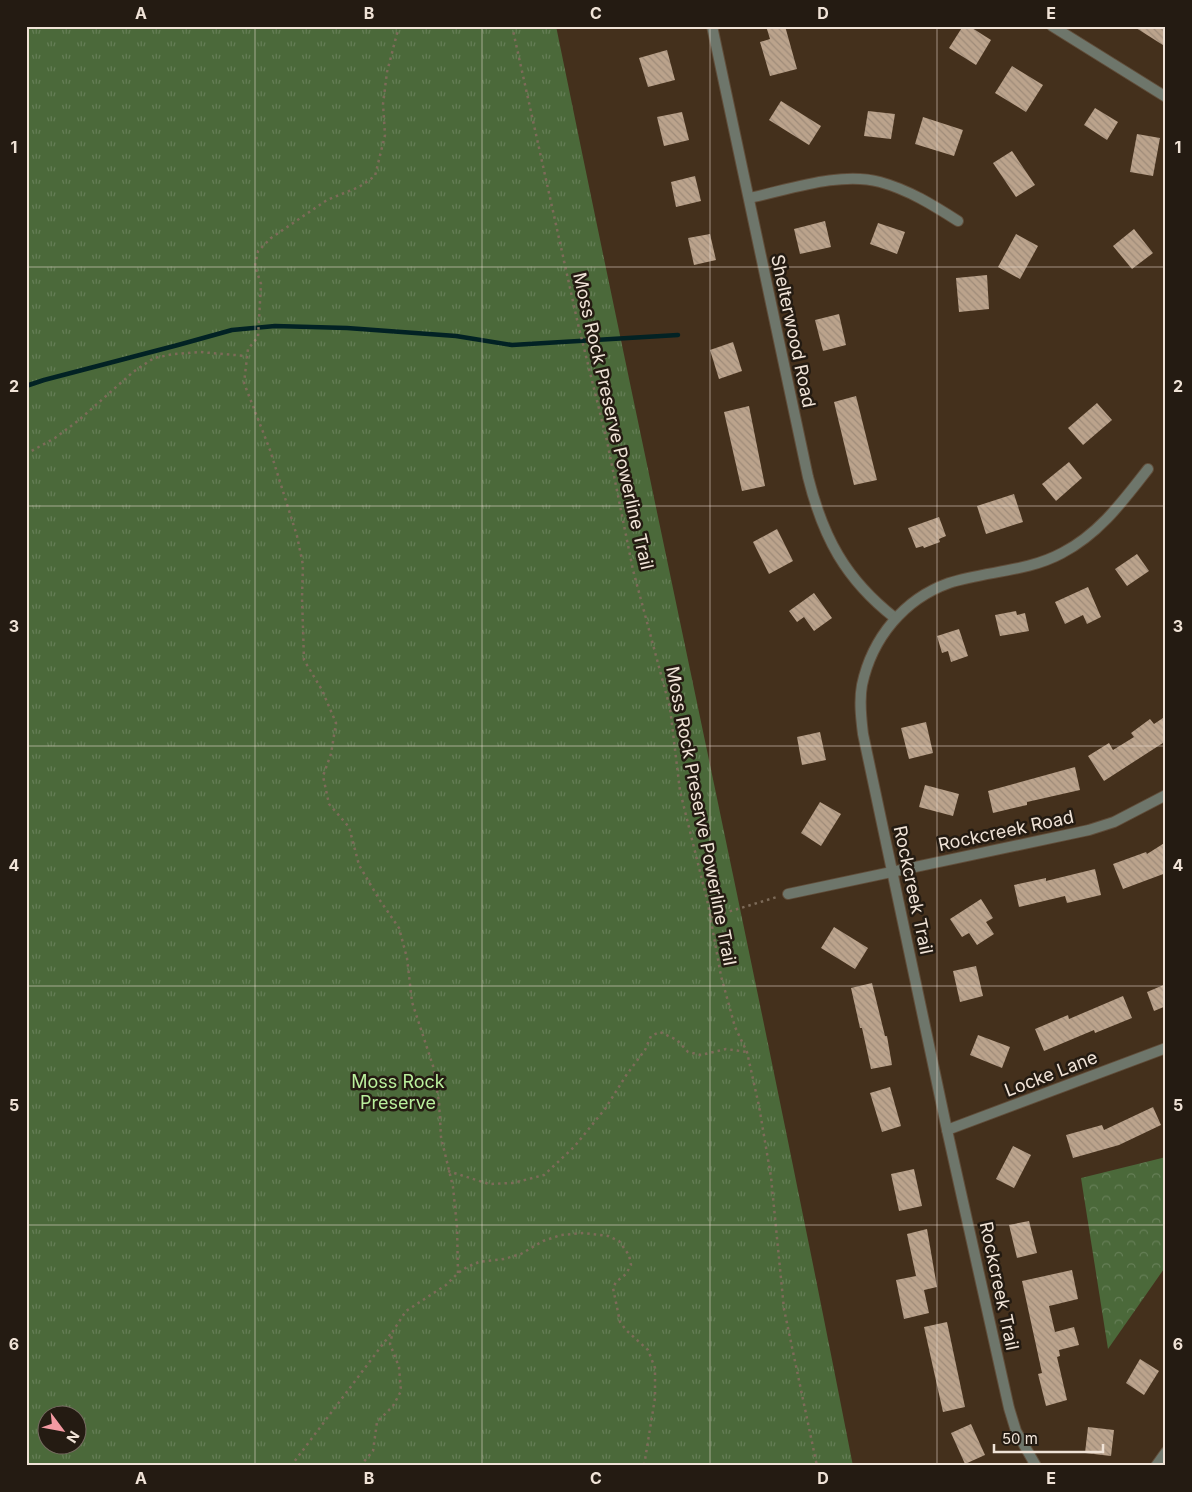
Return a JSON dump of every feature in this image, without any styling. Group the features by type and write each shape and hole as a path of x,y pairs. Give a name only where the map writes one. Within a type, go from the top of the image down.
{"street":[{"name":"Shelterwood Road","path":"712,26 806,467 818,515 845,567 880,606 895,618"},
{"path":"1052,26 1166,97"},
{"path":"748,198 827,181 859,179 878,182 914,194 958,221"},
{"name":"Rockcreek Trail","path":"1036,1466 1016,1431 1009,1408 947,1130 863,734 860,708 862,686 869,662 881,639 895,618 906,608 920,598 950,583 1033,565 1076,545 1101,525 1148,468"},
{"name":"Rockcreek Road","path":"788,894 1089,830 1122,818 1166,794"},
{"name":"Locke Lane","path":"947,1130 1166,1048"},
{"path":"1156,1466 1166,1452"}],"path":[{"path":"399,26 386,72 383,104 385,135 375,176 359,187 327,200 271,238 258,251 255,266 261,284 258,337 248,348 244,383 270,450 297,536 303,566 304,660 322,690 336,723 331,754 324,776 329,804 349,827 359,865 379,900 400,928 407,958 412,1002 433,1066 439,1102 441,1137 453,1187 458,1273"},
{"name":"Moss Rock Preserve Powerline Trail","path":"512,26 578,324 608,441 633,570 670,708 680,791 711,917 721,976 735,1027 747,1052 759,1106 771,1177 784,1309 818,1466"},
{"path":"26,454 55,438 79,420 133,372 154,358 200,352 247,356"},
{"path":"711,917 788,894"},
{"path":"448,1171 489,1184 513,1183 544,1175 574,1147 605,1109 645,1050 651,1036 660,1032 677,1040 688,1052 701,1054 726,1049 747,1052"},
{"path":"290,1466 393,1331 406,1311 446,1285 458,1273 479,1262 504,1260 521,1254 543,1241 584,1233 608,1236 619,1240 629,1255 631,1265 626,1274 616,1282 613,1288 620,1322 648,1350 655,1368 655,1398 644,1466"},
{"path":"360,1466 373,1451 377,1422 393,1406 401,1390 399,1367 390,1344 393,1331"}],"green space":[{"name":"Moss Rock Preserve","path":"26,26 556,26 744,926 853,1466 26,1466"},
{"path":"1166,1157 1166,1266 1108,1349 1081,1178"}],"building":[{"path":"766,26 785,26 797,69 770,76 760,42 770,39"},
{"path":"963,26 969,26 991,40 976,65 949,48"},
{"path":"1133,26 1166,26 1166,47"},
{"path":"667,50 675,80 648,87 639,58"},
{"path":"1012,66 1043,85 1026,112 995,93"},
{"path":"781,101 821,126 809,145 769,120"},
{"path":"1095,108 1118,122 1107,140 1084,125"},
{"path":"868,111 895,114 891,139 864,136"},
{"path":"682,112 689,140 664,146 657,117"},
{"path":"923,117 963,130 954,156 915,144"},
{"path":"1137,134 1160,138 1153,176 1130,172"},
{"path":"1012,151 1035,185 1016,197 993,163"},
{"path":"695,176 701,201 676,207 671,182"},
{"path":"825,221 831,247 800,254 794,229"},
{"path":"878,223 905,232 897,254 870,244"},
{"path":"1134,229 1153,253 1132,269 1113,246"},
{"path":"710,234 716,260 694,265 688,238"},
{"path":"1016,234 1038,246 1020,279 998,267"},
{"path":"987,275 989,309 959,312 956,278"},
{"path":"839,314 846,345 823,351 815,320"},
{"path":"733,342 742,371 719,379 710,350"},
{"path":"856,396 877,480 854,485 834,402"},
{"path":"1097,403 1112,420 1083,445 1068,428"},
{"path":"749,406 765,486 742,491 724,412"},
{"path":"1069,462 1082,478 1056,501 1042,484"},
{"path":"1014,494 1023,522 986,534 977,506"},
{"path":"939,517 946,536 939,539 940,542 924,548 923,546 916,548 908,528"},
{"path":"777,529 793,561 769,574 753,542"},
{"path":"1137,554 1149,571 1127,586 1115,569"},
{"path":"1088,587 1101,617 1087,624 1083,615 1065,624 1055,602"},
{"path":"814,593 832,618 814,631 804,617 797,622 789,611"},
{"path":"1016,611 1017,615 1025,613 1029,631 1000,636 995,615"},
{"path":"959,629 968,656 951,662 948,651 942,653 937,636"},
{"path":"1166,716 1166,741 1104,781 1088,756 1109,743 1113,750 1134,737 1131,733 1150,719 1154,724"},
{"path":"926,722 933,753 909,759 901,728"},
{"path":"820,732 826,760 802,765 797,737"},
{"path":"1075,767 1080,790 1027,802 1027,805 993,813 988,791"},
{"path":"925,785 959,794 953,816 919,807"},
{"path":"820,802 841,814 821,846 801,833"},
{"path":"1166,842 1166,873 1123,889 1113,864 1146,852 1147,854"},
{"path":"1095,869 1101,895 1067,903 1065,896 1019,907 1014,885 1046,878 1046,881"},
{"path":"981,899 993,918 986,922 994,934 977,945 969,933 962,937 950,919"},
{"path":"834,927 868,948 855,969 821,948"},
{"path":"976,966 983,996 960,1002 953,971"},
{"path":"872,983 885,1036 887,1036 892,1065 871,1069 851,988"},
{"path":"1166,984 1166,1006 1154,1011 1147,992"},
{"path":"1123,996 1132,1018 1095,1033 1094,1030 1044,1051 1035,1029 1068,1015 1069,1019"},
{"path":"978,1035 1010,1047 1002,1068 970,1055"},
{"path":"890,1087 901,1126 882,1132 870,1093"},
{"path":"1153,1107 1161,1125 1119,1145 1073,1158 1066,1135 1102,1125 1104,1130"},
{"path":"1013,1146 1031,1155 1014,1188 996,1179"},
{"path":"914,1169 922,1206 899,1211 891,1174"},
{"path":"1029,1221 1037,1253 1017,1258 1009,1225"},
{"path":"927,1229 937,1287 924,1290 929,1313 904,1319 896,1280 916,1276 907,1234"},
{"path":"1072,1270 1078,1299 1049,1306 1055,1332 1074,1327 1079,1345 1059,1350 1060,1356 1057,1357 1067,1400 1046,1406 1038,1374 1042,1373 1022,1281"},
{"path":"947,1322 965,1407 943,1412 924,1327"},
{"path":"1140,1359 1159,1371 1144,1395 1126,1383"},
{"path":"971,1424 985,1455 965,1464 951,1433"},
{"path":"1088,1427 1114,1430 1111,1456 1085,1453"}],"waterway":[{"path":"26,386 232,330 275,326 347,328 456,336 512,345 678,335"}]}
